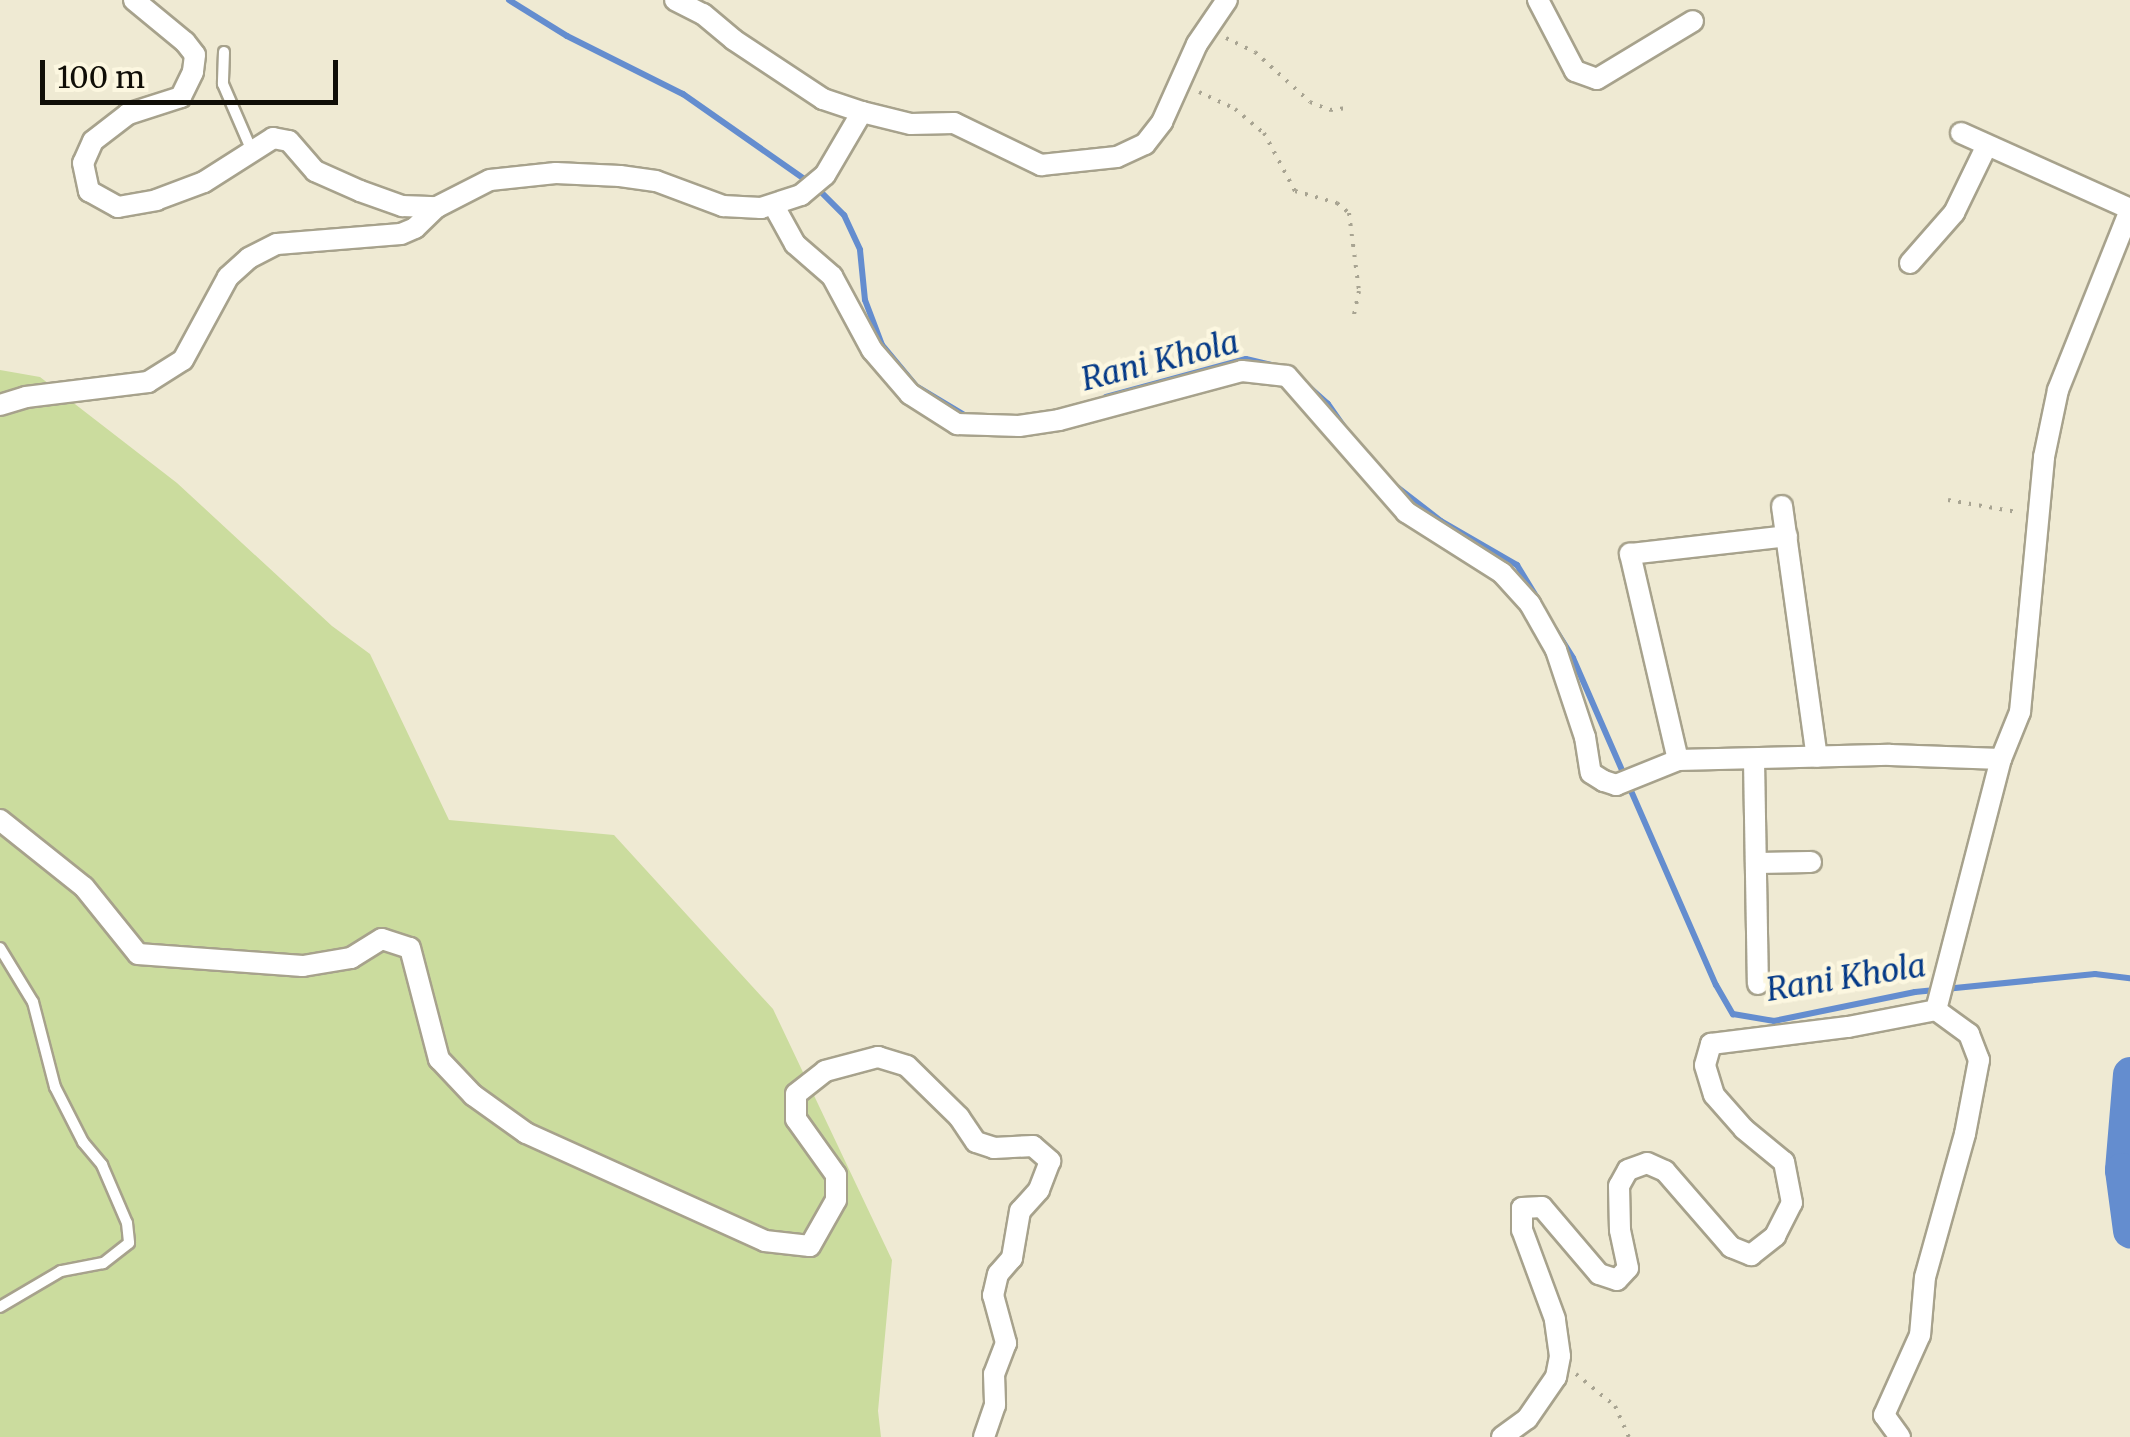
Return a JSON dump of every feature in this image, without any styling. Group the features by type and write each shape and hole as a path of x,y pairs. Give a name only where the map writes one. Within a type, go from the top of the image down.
{"street":[{"path":"134,0 195,54 193,72 181,97 128,114 94,141 83,163 89,191 118,206 156,200 204,182 273,138 289,141 315,171 402,206 438,207"},
{"path":"675,0 703,14 734,40 823,98 911,124 954,123 1041,165 1117,157 1145,144 1162,122 1205,29 1227,0"},
{"path":"1538,0 1574,71 1596,80 1692,21"},
{"path":"0,405 26,396 148,382 183,360 206,325 221,288 249,258 277,244 401,234 416,228 438,207 490,180 556,173 656,181 722,206 774,206 801,194 825,175 862,112"},
{"path":"1938,1003 1943,972 2002,759 2020,712 2044,457 2058,390 2130,210 1960,132"},
{"path":"1910,263 1954,213 1986,147"},
{"path":"774,206 795,244 832,276 872,350 910,394 958,424 1019,426 1060,420 1242,371 1288,376 1406,512 1502,573 1530,604 1556,650 1585,737 1591,773 1616,785 1678,760 2002,759"},
{"path":"1782,506 1817,757"},
{"path":"1678,760 1630,554 1787,536"},
{"path":"1754,760 1758,984"},
{"path":"0,820 84,888 138,954 303,966 352,958 382,940 410,948 439,1059 472,1095 526,1133 765,1241 810,1246 836,1200 836,1174 796,1119 796,1094 825,1071 878,1057 907,1066 959,1118 976,1142 994,1148 1033,1146 1050,1161 1039,1190 1020,1211 1012,1258 998,1274 993,1296 1006,1343 994,1374 995,1405 984,1437"},
{"path":"1756,863 1811,862"},
{"path":"1502,1437 1527,1419 1556,1377 1558,1366 1555,1319 1522,1230 1522,1208 1542,1207 1598,1274 1617,1280 1628,1268 1620,1230 1619,1186 1628,1170 1647,1163 1665,1170 1731,1247 1752,1254 1776,1236 1792,1203 1784,1162 1744,1129 1714,1095 1706,1065 1711,1044 1848,1027 1938,1003"},
{"path":"1900,1437 1884,1415 1920,1336 1925,1277 1965,1134 1979,1060 1969,1034 1938,1003"}],"lane":[{"path":"224,52 223,84 252,150"},
{"path":"0,948 33,1002 55,1086 83,1142 102,1165 127,1223 130,1243 103,1263 61,1271 0,1308"}],"path":[{"path":"1205,29 1255,52 1310,102 1330,110 1347,108"},
{"path":"1176,85 1235,109 1264,133 1295,190 1337,203 1349,213 1359,291 1352,320"},
{"path":"1948,500 2038,516"},
{"path":"1558,1366 1586,1378 1615,1406 1629,1437"}],"green space":[{"path":"0,370 40,377 177,483 332,626 370,654 449,820 614,835 773,1009 892,1260 878,1411 881,1437 0,1437"}],"waterway":[{"name":"Rani Khola","path":"509,0 567,36 683,94 816,187 844,215 860,250 865,300 882,345 916,386 966,416"},
{"name":"Rani Khola","path":"1106,397 1246,359 1272,365"},
{"name":"Rani Khola","path":"1289,369 1328,404 1345,428"},
{"name":"Rani Khola","path":"1392,483 1441,521 1517,565 1539,601"},
{"name":"Rani Khola","path":"1555,629 1573,658 1716,985 1733,1014 1774,1021 1915,992 2095,974 2130,978"},
{"path":"2130,1074 2122,1170 2130,1230"}]}
